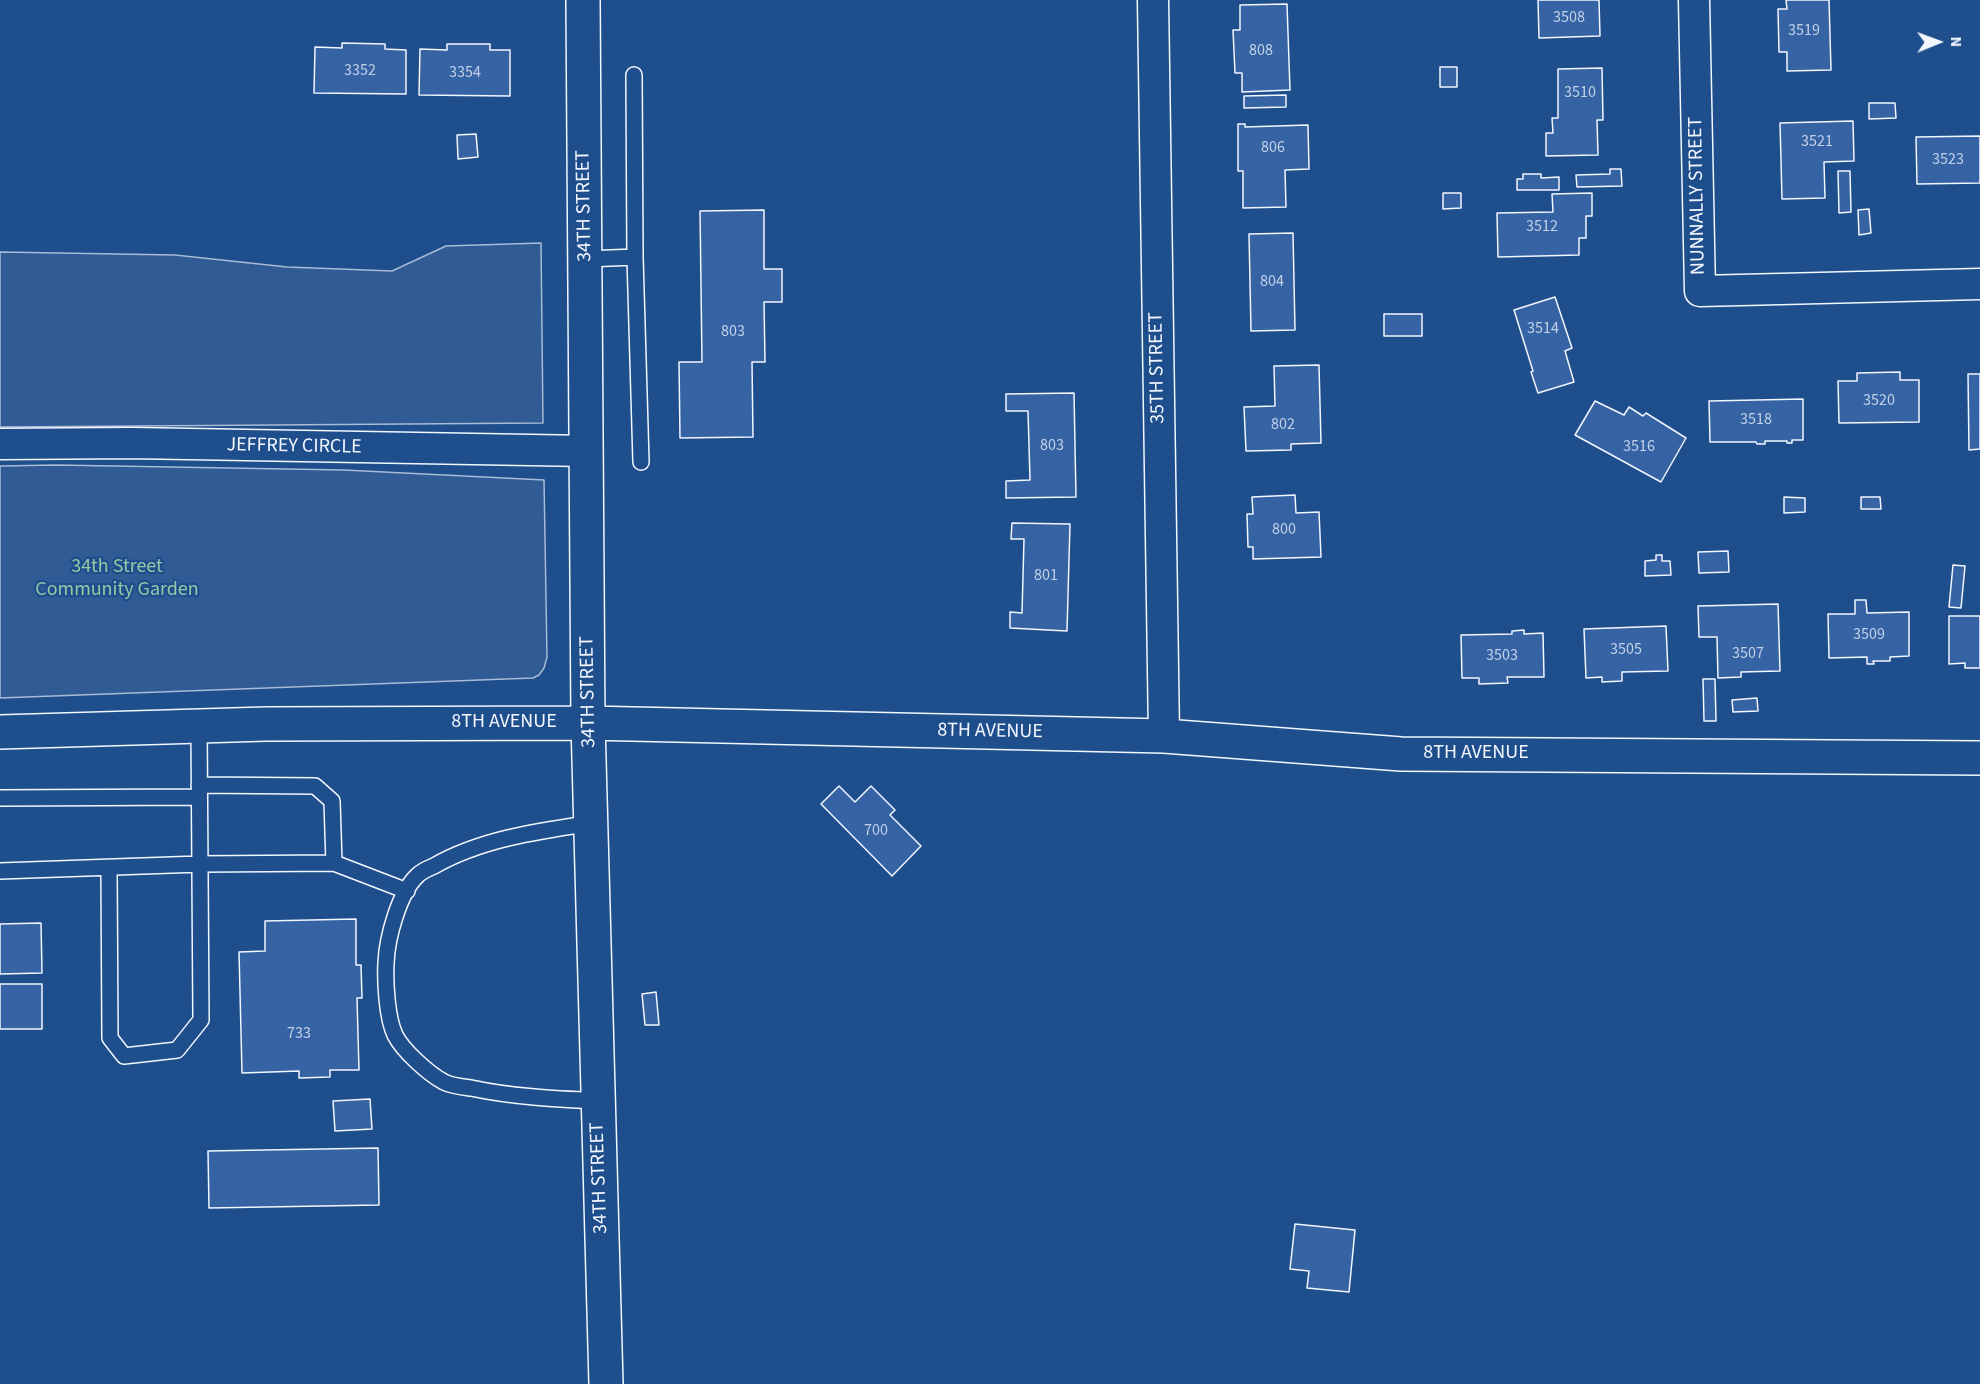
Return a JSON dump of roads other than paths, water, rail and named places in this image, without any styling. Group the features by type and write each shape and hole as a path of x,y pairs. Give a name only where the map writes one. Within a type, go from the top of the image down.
{"street":[{"name":"34TH STREET","path":"583,0 588,723 606,1384"},
{"name":"35TH STREET","path":"1153,0 1164,736"},
{"name":"NUNNALLY STREET","path":"1694,0 1700,291 1980,285"},
{"name":"JEFFREY CIRCLE","path":"0,444 132,443 587,451"},
{"name":"8TH AVENUE","path":"0,732 199,726 588,723 1164,736 1401,754 1980,758"}],"lane":[{"path":"634,75 635,257 641,462"},
{"path":"586,259 635,257"},
{"path":"109,869 110,1038 124,1056 177,1050 201,1020 199,726"},
{"path":"0,798 315,786 332,801 334,864"},
{"path":"592,823 544,831 454,854 418,875 399,903 387,951 387,992 395,1035 419,1065 445,1083 488,1092 546,1099 598,1101"},
{"path":"0,871 109,869 200,864 334,864 407,891"}],"park label":[{"name":"34th Street Community Garden","path":"117,580"}]}
